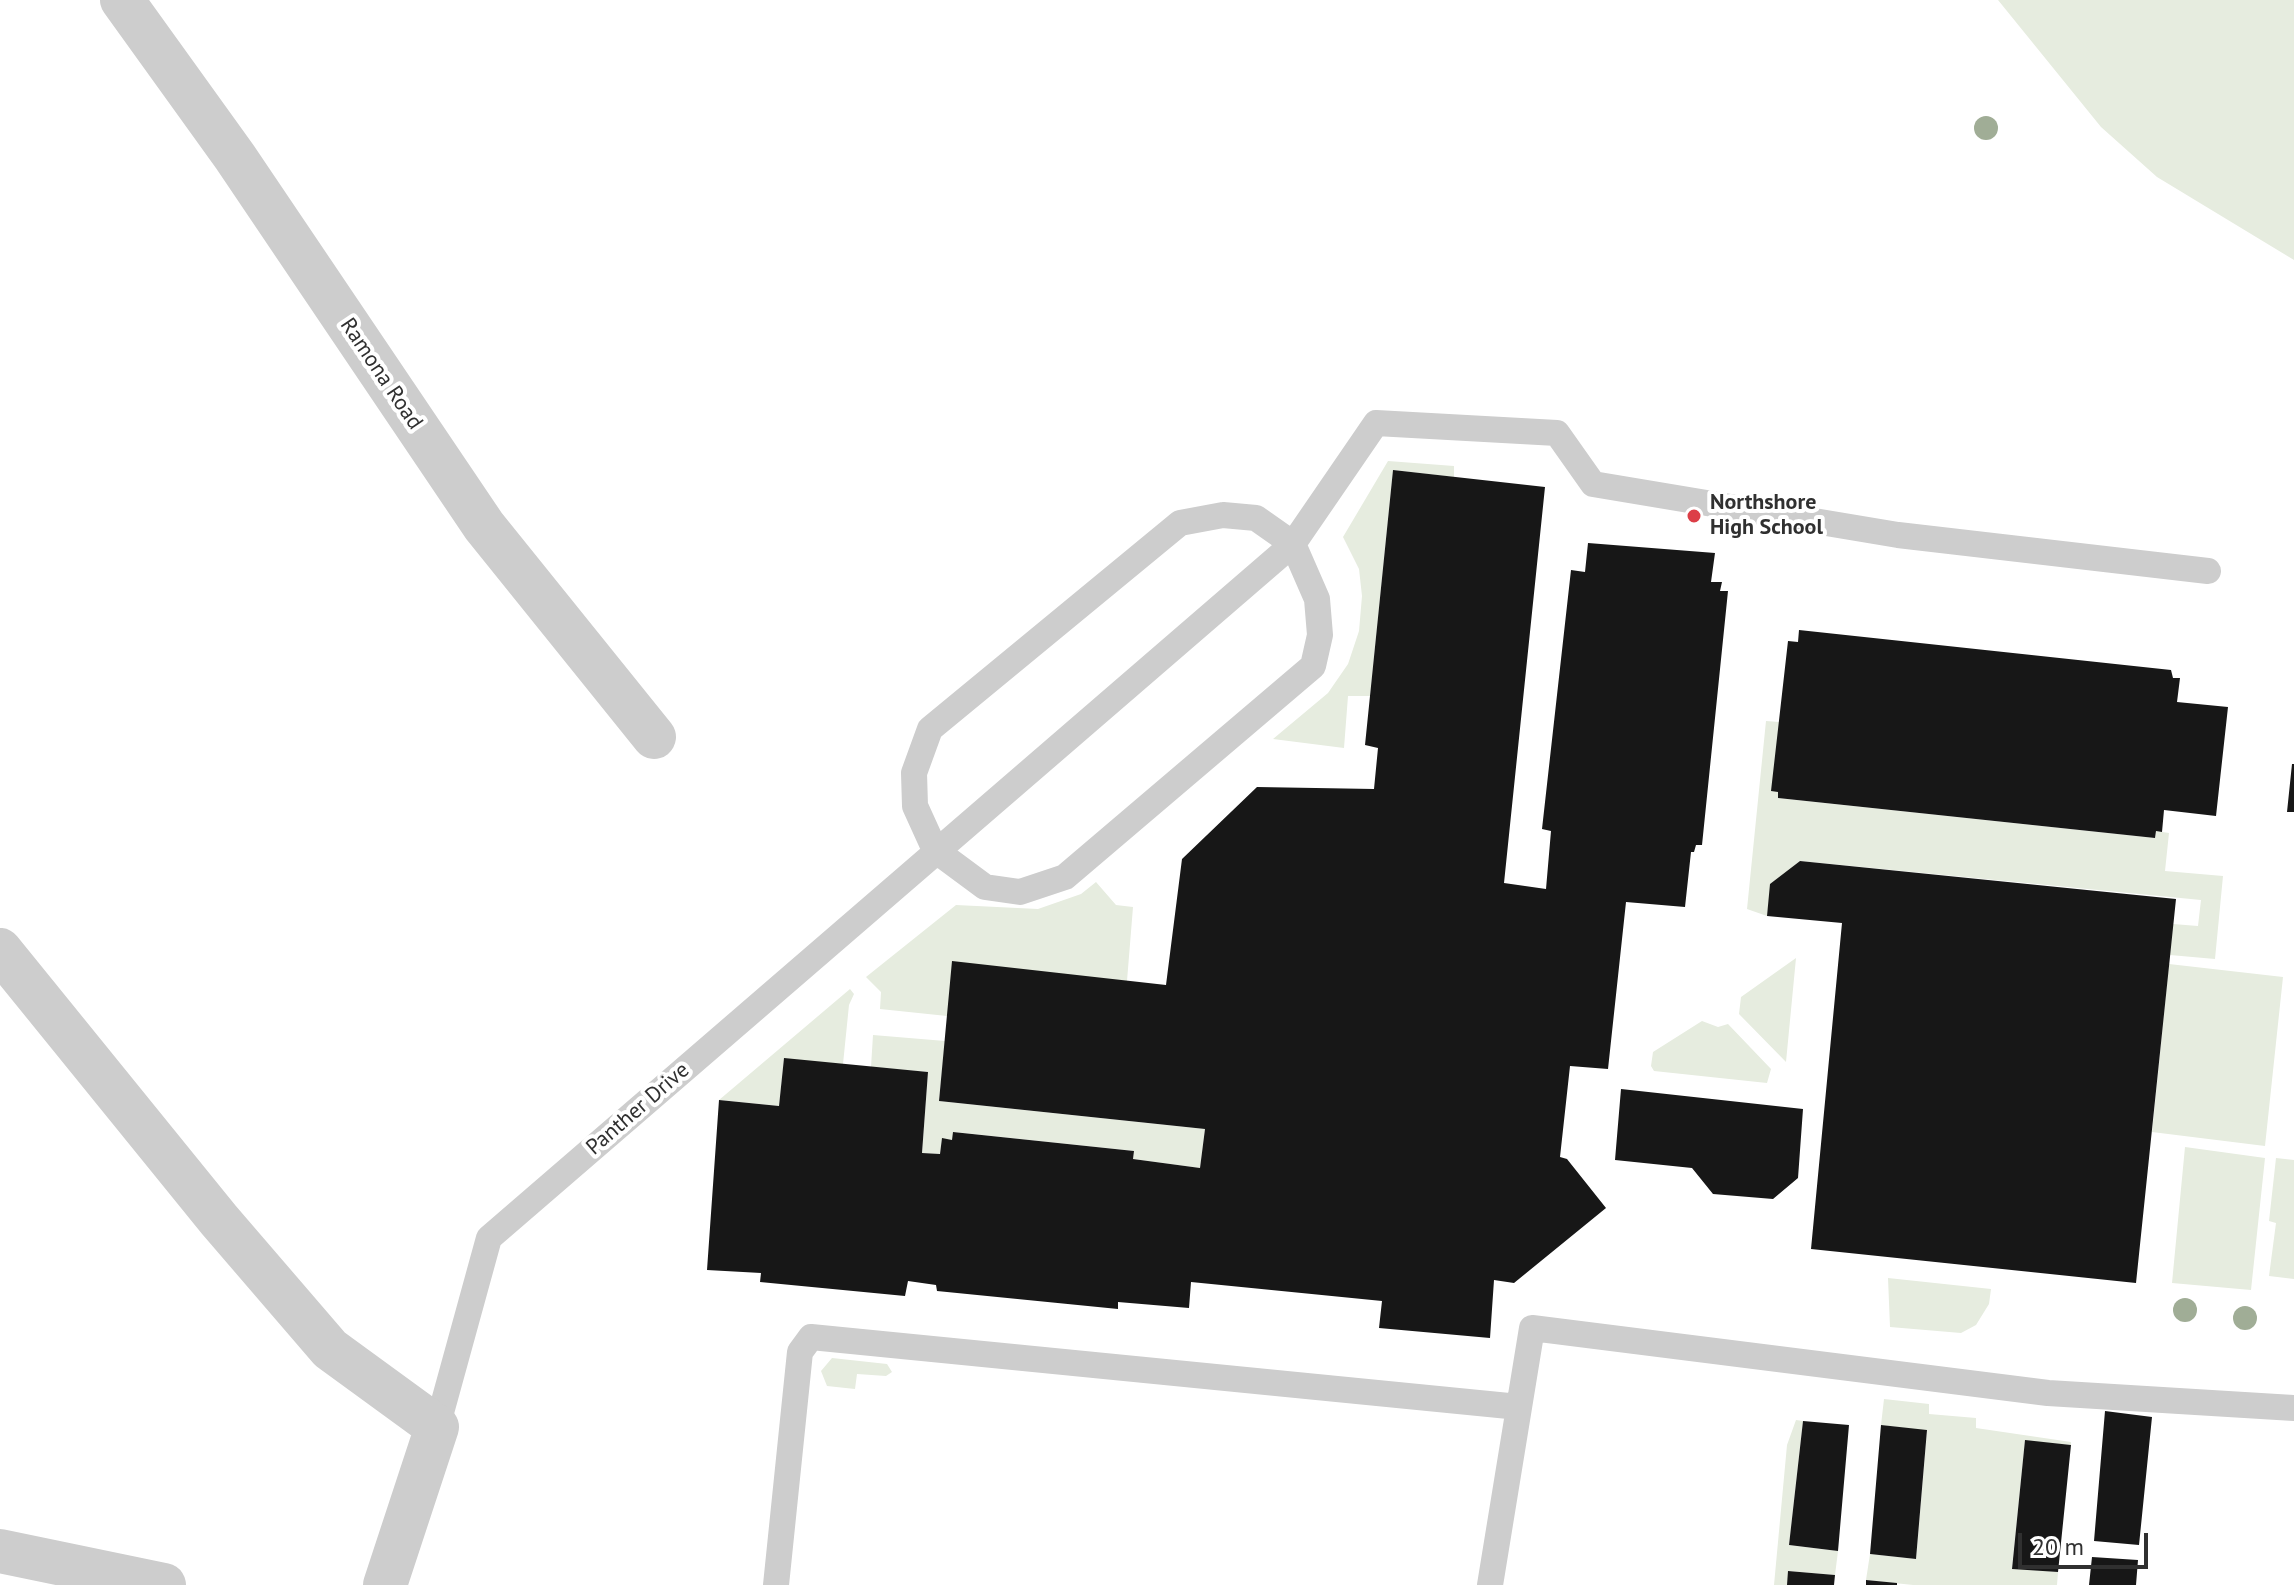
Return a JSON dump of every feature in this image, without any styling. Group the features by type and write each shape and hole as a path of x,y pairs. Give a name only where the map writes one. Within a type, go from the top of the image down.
{"street":[{"name":"Ramona Road","path":"122,0 235,157 484,526 654,737"},
{"path":"0,950 219,1220 330,1349 437,1427"},
{"name":"Panther Drive","path":"385,1585 437,1427"},
{"path":"0,1551 164,1585"}],"lane":[{"name":"Panther Drive","path":"437,1427 489,1238 1293,544 1376,423 1557,433 1593,484 1898,535 2208,571"},
{"path":"1223,515 1256,518 1293,544 1317,599 1320,635 1313,666 1065,877 1020,892 985,887 935,850 915,806 914,773 930,729 1180,523 1223,515"},
{"path":"1490,1585 1532,1328 2048,1393 2294,1408"},
{"path":"776,1585 800,1352 811,1337 1519,1407"}],"shaded area":[{"path":"1998,0 2294,0 2294,260 2157,177 2101,127"},
{"path":"1388,461 1454,466 1454,477 1393,470 1370,696 1348,696 1344,748 1273,739 1328,693 1348,664 1359,631 1362,596 1359,569 1343,537"},
{"path":"1766,721 1779,722 1778,798 2155,838 2156,831 2169,833 2165,871 2223,876 2215,959 2170,955 2173,924 2198,926 2201,900 1800,861 1771,884 1767,916 1747,909"},
{"path":"1096,882 1116,905 1133,907 1127,981 947,1016 880,1009 881,992 866,977 956,905 1038,909 1081,894"},
{"path":"1796,958 1786,1062 1739,1014 1741,997"},
{"path":"2169,964 2283,977 2265,1146 2152,1132"},
{"path":"850,989 854,994 849,1005 843,1064 784,1059 779,1106 719,1100"},
{"path":"1702,1021 1718,1027 1728,1024 1771,1069 1767,1083 1654,1071 1651,1066 1653,1052"},
{"path":"873,1035 945,1041 939,1101 1205,1129 1200,1168 1133,1159 1134,1151 954,1132 952,1140 942,1139 940,1154 922,1153 928,1072 871,1067"},
{"path":"2185,1147 2265,1158 2251,1290 2172,1283"},
{"path":"2276,1158 2294,1160 2294,1279 2269,1276 2276,1223 2269,1221"},
{"path":"1888,1278 1991,1289 1989,1304 1976,1325 1961,1333 1890,1327"},
{"path":"832,1358 887,1364 892,1372 886,1376 857,1374 855,1389 827,1386 821,1371"},
{"path":"1884,1399 1929,1404 1929,1414 1976,1418 1976,1428 2071,1442 2071,1445 2025,1441 2012,1568 2058,1572 2057,1585 1913,1585 1866,1580 1870,1554 1916,1559 1927,1431 1881,1425"},
{"path":"1796,1420 1803,1421 1789,1545 1838,1551 1835,1575 1789,1571 1787,1585 1774,1585 1787,1445"}],"building":[{"path":"1393,470 1545,487 1504,883 1546,889 1551,831 1542,829 1571,570 1585,572 1588,543 1715,553 1711,582 1722,582 1720,591 1728,591 1702,845 1696,845 1694,852 1691,852 1685,907 1626,902 1608,1069 1570,1066 1560,1157 1567,1159 1606,1208 1514,1283 1494,1280 1490,1338 1379,1328 1382,1301 1191,1282 1189,1308 1118,1302 1118,1309 937,1291 936,1285 908,1281 905,1296 760,1282 761,1273 707,1270 719,1100 779,1106 784,1058 928,1072 922,1153 940,1154 942,1138 952,1140 953,1132 1134,1151 1133,1159 1200,1168 1205,1129 939,1101 952,961 1166,985 1182,859 1257,787 1374,789 1378,748 1365,745"},
{"path":"1799,630 2171,670 2173,678 2180,678 2177,702 2228,707 2216,816 2164,810 2162,832 2156,831 2155,838 1778,798 1778,792 1771,791 1788,641 1798,642"},
{"path":"2292,764 2294,812 2287,812"},
{"path":"1800,861 2176,899 2136,1283 1811,1249 1842,923 1767,916 1770,884"},
{"path":"1621,1089 1803,1109 1798,1178 1773,1199 1713,1194 1692,1168 1615,1160"},
{"path":"2105,1411 2152,1417 2139,1545 2094,1541"},
{"path":"1803,1421 1849,1425 1838,1551 1789,1545"},
{"path":"1881,1425 1927,1430 1916,1559 1870,1554"},
{"path":"2025,1440 2071,1445 2058,1572 2012,1569"},
{"path":"2092,1557 2138,1560 2136,1585 2089,1585"},
{"path":"1788,1571 1835,1575 1834,1585 1787,1585"},
{"path":"1866,1580 1897,1583 1897,1585 1866,1585"}],"place":[{"name":"Northshore High School","path":"1694,516"}]}
